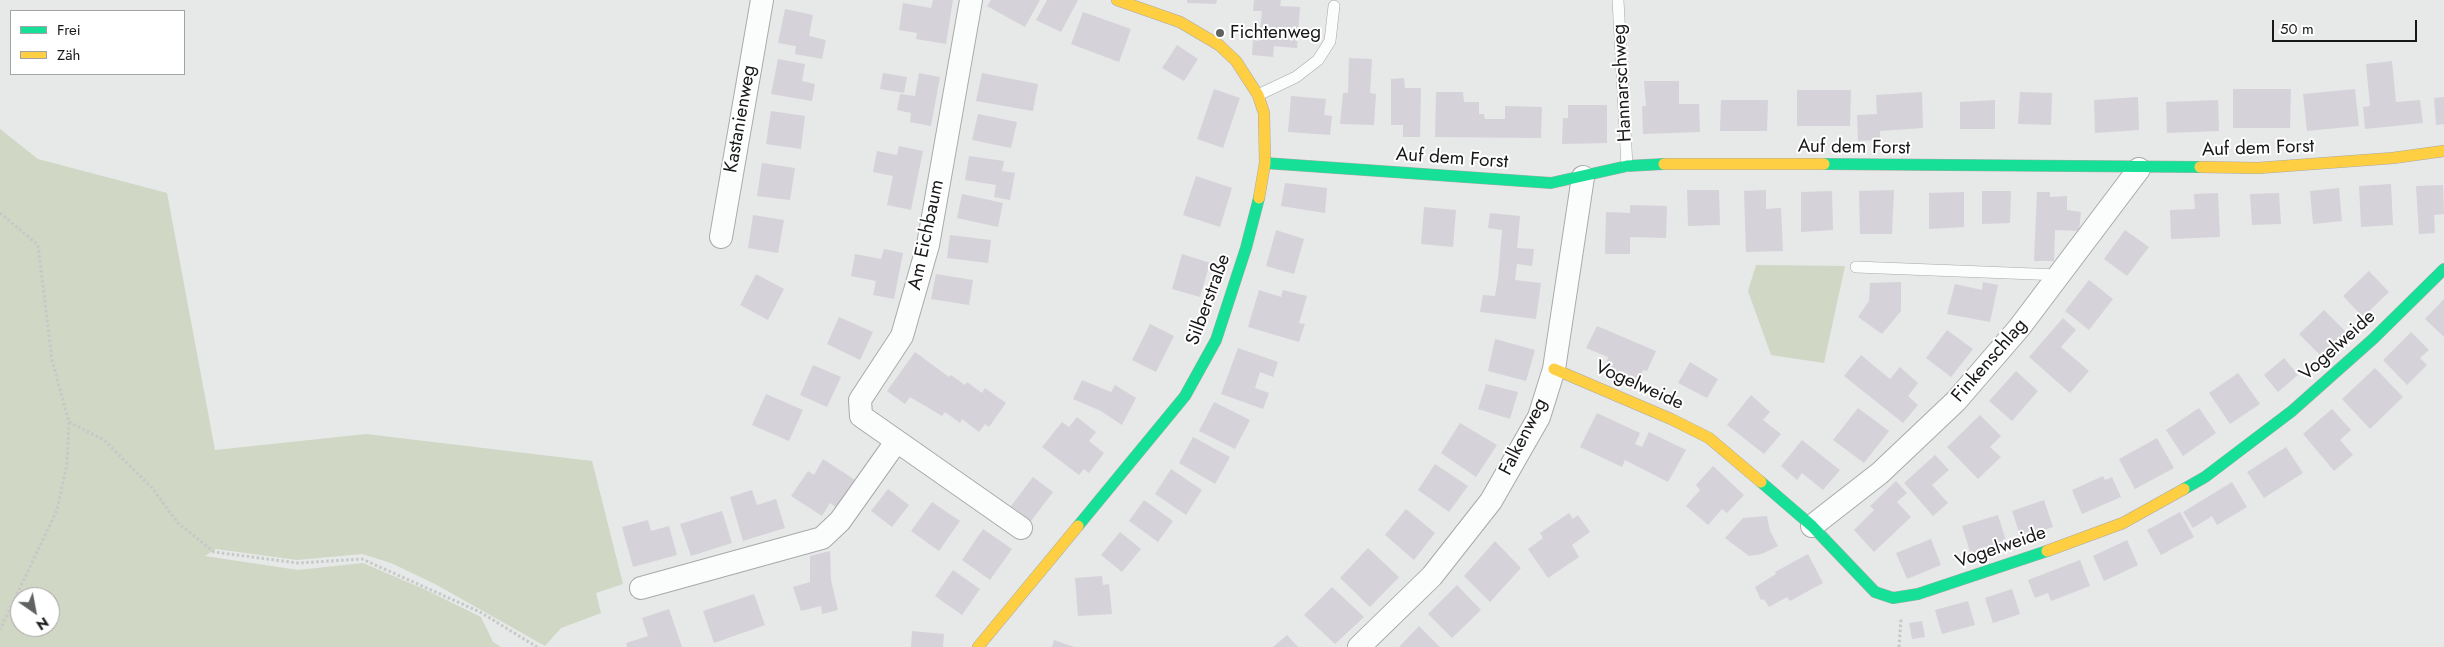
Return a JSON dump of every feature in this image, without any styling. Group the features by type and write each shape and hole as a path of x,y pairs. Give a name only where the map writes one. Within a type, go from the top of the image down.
{"street":[{"name":"Kastanienweg","path":"721,237 762,0"},
{"name":"Am Eichbaum","path":"970,0 928,245 902,336 860,400 861,416 1020,528"},
{"name":"Silberstraße","path":"978,647 1185,396 1216,340 1228,306 1246,248 1265,163 1264,113 1258,95 1236,61 1219,44 1180,22 1120,1"},
{"name":"Auf dem Forst","path":"1265,163 1551,183 1627,166 1701,164 2139,169 2258,168 2393,158 2444,151"},
{"name":"Finkenschlag","path":"1812,526 1880,473 1956,401 2019,328 2139,169"},
{"name":"Falkenweg","path":"1359,647 1432,576 1491,501 1538,417 1554,369 1583,177"},
{"name":"Vogelweide","path":"1554,369 1671,419 1709,438 1812,526 1875,592 1893,598 1918,594 2017,562 2122,523 2205,477 2292,411 2374,339 2444,269"},
{"path":"641,588 822,538 840,520 896,442"}],"lane":[{"name":"Hannarschweg","path":"1618,0 1627,166"},
{"path":"1258,95 1296,77 1318,60 1330,41 1334,6"},
{"path":"1856,266 2060,275"}],"path":[{"path":"0,213 38,245 52,360 69,422 67,464 57,510 0,630"},
{"path":"69,422 104,440 152,488 178,523 214,552 298,563 362,559 480,612 537,647"}],"green space":[{"path":"0,129 38,159 167,193 215,450 366,434 592,461 623,584 596,593 601,613 561,628 545,646 435,584 391,563 362,554 297,560 216,549 205,556 298,570 363,563 426,590 481,617 493,642 501,647 0,647"},
{"path":"1756,265 1845,266 1824,363 1771,355 1748,291"}],"building":[{"path":"933,0 953,0 946,44 916,39 917,33 899,30 903,3 931,8"},
{"path":"991,0 1040,0 1025,27 987,6"},
{"path":"1047,0 1078,0 1061,32 1036,20"},
{"path":"1187,0 1217,0 1216,4 1187,3"},
{"path":"1254,0 1281,0 1280,6 1300,7 1297,48 1274,46 1273,57 1252,55 1253,40 1259,41 1262,11 1253,11"},
{"path":"785,9 813,15 809,36 826,40 822,59 795,54 796,46 778,43"},
{"path":"1083,12 1131,29 1119,62 1071,44"},
{"path":"1177,45 1198,59 1184,81 1162,68"},
{"path":"1349,58 1372,59 1370,93 1376,94 1374,125 1340,124 1343,93 1348,93"},
{"path":"778,59 805,64 802,81 815,84 812,101 771,94"},
{"path":"2392,61 2396,102 2420,100 2423,123 2365,129 2363,107 2370,106 2366,64"},
{"path":"883,73 907,77 904,93 880,89"},
{"path":"919,73 940,77 931,126 910,122 911,113 897,110 900,94 915,96"},
{"path":"982,73 1038,84 1033,111 976,101"},
{"path":"1404,78 1405,88 1421,88 1420,137 1403,137 1403,125 1391,125 1391,79"},
{"path":"1644,81 1679,81 1679,104 1699,104 1700,132 1643,134 1642,106 1646,106"},
{"path":"1214,89 1240,98 1223,148 1197,139"},
{"path":"2233,89 2291,89 2290,128 2233,128"},
{"path":"2355,89 2359,126 2307,131 2303,94"},
{"path":"1797,90 1851,90 1850,126 1797,126"},
{"path":"1436,92 1463,92 1464,102 1479,102 1479,114 1484,114 1485,119 1505,119 1505,106 1542,107 1541,138 1435,137"},
{"path":"1922,92 1923,128 1880,131 1880,140 1858,141 1857,115 1877,114 1876,95"},
{"path":"2020,92 2052,93 2051,125 2018,124"},
{"path":"1291,96 1326,99 1324,115 1332,116 1330,135 1288,132"},
{"path":"2138,97 2139,130 2095,133 2094,100"},
{"path":"2444,97 2444,124 2436,125 2434,98"},
{"path":"1721,100 1768,100 1767,131 1720,131"},
{"path":"1995,100 1995,129 1960,129 1960,102"},
{"path":"2218,100 2219,131 2167,133 2166,102"},
{"path":"1568,105 1607,105 1607,143 1562,144 1563,118 1568,118"},
{"path":"771,111 805,116 801,149 766,144"},
{"path":"978,114 1017,122 1011,148 972,140"},
{"path":"899,146 923,151 911,210 887,205 893,176 873,172 877,151 897,155"},
{"path":"969,156 1004,161 1002,171 1015,173 1010,200 994,197 996,185 965,180"},
{"path":"762,163 795,168 790,200 757,196"},
{"path":"1196,176 1232,188 1220,227 1183,215"},
{"path":"1285,183 1327,188 1325,213 1281,206"},
{"path":"2391,184 2393,225 2361,227 2359,186"},
{"path":"2443,185 2444,214 2434,215 2435,233 2419,234 2416,186"},
{"path":"2339,188 2342,221 2313,224 2310,191"},
{"path":"1687,190 1719,190 1720,225 1688,226"},
{"path":"1766,190 1766,209 1781,208 1783,251 1746,252 1744,191"},
{"path":"1894,190 1892,234 1860,234 1859,191"},
{"path":"1832,191 1833,230 1801,232 1801,192"},
{"path":"1982,191 2011,191 2010,223 1982,224"},
{"path":"1964,192 1964,227 1929,229 1929,193"},
{"path":"2037,192 2050,192 2050,197 2067,196 2067,210 2081,212 2079,231 2055,230 2054,261 2034,261"},
{"path":"2218,193 2220,237 2171,239 2170,210 2195,209 2194,194"},
{"path":"2279,193 2281,224 2252,225 2250,194"},
{"path":"962,194 1003,203 998,227 957,218"},
{"path":"1630,205 1667,206 1666,238 1630,237 1630,254 1605,254 1606,212 1630,213"},
{"path":"1424,207 1456,210 1453,247 1421,244"},
{"path":"1490,213 1520,216 1517,248 1534,249 1532,266 1517,264 1515,280 1541,283 1536,319 1480,312 1483,295 1495,296 1498,278 1502,230 1488,228"},
{"path":"753,215 784,220 778,253 748,248"},
{"path":"1276,230 1304,239 1294,274 1266,266"},
{"path":"2125,230 2149,247 2127,276 2104,259"},
{"path":"950,235 991,240 988,263 947,258"},
{"path":"884,249 903,253 894,299 873,295 876,281 851,276 855,254 881,259"},
{"path":"1182,254 1210,263 1200,297 1172,289"},
{"path":"2369,271 2389,292 2363,317 2343,296"},
{"path":"756,274 784,289 768,320 740,305"},
{"path":"936,274 973,280 969,305 931,299"},
{"path":"2089,280 2113,299 2089,330 2065,311"},
{"path":"1901,282 1901,311 1882,334 1858,317 1869,301 1870,283"},
{"path":"1983,282 1998,285 1990,322 1947,314 1955,284 1982,290"},
{"path":"1259,290 1281,297 1283,290 1307,296 1299,323 1305,324 1299,342 1248,327"},
{"path":"2444,299 2444,337 2425,319"},
{"path":"2324,310 2347,333 2322,357 2299,334"},
{"path":"839,317 873,332 860,360 827,344"},
{"path":"2063,318 2076,330 2061,347 2089,371 2070,393 2029,357"},
{"path":"1150,324 1174,336 1156,372 1132,360"},
{"path":"1597,326 1656,351 1647,371 1643,370 1638,381 1605,367 1608,357 1586,348"},
{"path":"1947,330 1973,349 1951,377 1926,358"},
{"path":"2411,332 2429,350 2420,358 2427,365 2407,385 2383,360"},
{"path":"1495,339 1535,350 1526,381 1488,371"},
{"path":"1238,348 1278,362 1273,377 1260,372 1255,388 1269,393 1263,409 1221,394"},
{"path":"915,352 949,377 951,375 965,385 967,382 982,393 985,388 1006,403 989,427 985,424 979,432 962,419 960,423 945,412 942,416 910,397 905,404 887,391"},
{"path":"1861,355 1890,379 1900,367 1918,383 1908,396 1918,405 1903,423 1844,376"},
{"path":"2284,358 2298,375 2278,392 2264,375"},
{"path":"1690,362 1718,379 1707,398 1678,383"},
{"path":"813,365 841,377 827,407 800,395"},
{"path":"2375,368 2403,397 2370,429 2342,399"},
{"path":"2016,371 2038,391 2012,421 1989,401"},
{"path":"2238,373 2260,404 2230,424 2209,393"},
{"path":"1082,380 1111,392 1115,385 1136,398 1122,425 1101,411 1073,399"},
{"path":"1486,384 1518,392 1510,419 1478,409"},
{"path":"766,394 803,410 789,441 752,425"},
{"path":"1751,395 1770,412 1763,420 1781,434 1764,454 1727,425"},
{"path":"1214,402 1250,420 1235,449 1199,431"},
{"path":"1858,408 1889,431 1864,463 1833,440"},
{"path":"2199,408 2216,433 2183,456 2166,430"},
{"path":"2332,409 2351,430 2340,440 2353,455 2334,471 2303,434"},
{"path":"1597,413 1640,433 1635,444 1642,447 1649,432 1686,450 1668,482 1625,460 1622,467 1580,447"},
{"path":"1980,415 2001,436 1990,447 2001,457 1978,479 1947,447"},
{"path":"1077,417 1096,432 1089,441 1104,453 1089,473 1084,469 1079,475 1042,447 1062,422 1069,427"},
{"path":"1460,423 1497,445 1476,477 1441,453"},
{"path":"1193,437 1230,457 1215,484 1179,463"},
{"path":"2157,438 2174,468 2135,489 2119,459"},
{"path":"1802,440 1840,470 1823,490 1802,473 1797,480 1781,466"},
{"path":"2286,447 2303,473 2264,498 2247,472"},
{"path":"1935,455 1949,470 1932,485 1948,503 1933,516 1904,483"},
{"path":"823,459 855,480 837,508 830,503 822,516 791,496 808,471 814,475"},
{"path":"1435,464 1468,486 1449,512 1418,490"},
{"path":"1713,466 1744,495 1727,513 1722,509 1708,525 1686,506 1700,490 1696,485"},
{"path":"1171,469 1202,490 1186,515 1155,494"},
{"path":"2103,476 2105,480 2112,477 2121,497 2082,514 2072,490"},
{"path":"1033,477 1053,492 1031,521 1011,506"},
{"path":"1896,481 1907,493 1897,502 1911,517 1874,552 1854,530 1874,510 1870,506"},
{"path":"2232,482 2247,507 2217,525 2212,516 2193,528 2183,512"},
{"path":"888,489 909,505 892,527 871,511"},
{"path":"752,490 757,505 776,499 785,528 743,541 730,497"},
{"path":"1144,500 1173,521 1158,542 1129,521"},
{"path":"2044,500 2053,527 2021,538 2012,511"},
{"path":"932,502 960,521 939,551 911,531"},
{"path":"1406,509 1435,533 1414,560 1385,535"},
{"path":"722,511 732,543 691,556 680,524"},
{"path":"2180,512 2194,537 2161,555 2147,530"},
{"path":"1569,513 1573,519 1578,515 1590,532 1572,545 1579,557 1548,578 1528,549 1543,538 1540,533"},
{"path":"1998,515 2007,544 1971,555 1962,526"},
{"path":"1767,516 1770,531 1778,546 1762,554 1749,556 1725,538 1743,518"},
{"path":"648,520 651,531 669,526 677,555 633,567 622,527"},
{"path":"983,529 1012,549 990,580 962,560"},
{"path":"1120,532 1141,549 1122,572 1101,555"},
{"path":"1931,539 1941,565 1907,579 1896,553"},
{"path":"2127,540 2138,565 2104,581 2093,556"},
{"path":"1495,541 1521,568 1490,602 1464,576"},
{"path":"1368,548 1399,577 1370,607 1340,578"},
{"path":"830,551 831,580 838,610 822,614 821,606 801,611 793,587 810,582 810,556"},
{"path":"1808,554 1823,583 1790,601 1787,597 1769,607 1764,599 1761,600 1755,587 1776,574 1775,572"},
{"path":"2080,560 2090,586 2051,601 2048,593 2035,598 2028,580"},
{"path":"953,570 980,589 962,615 935,596"},
{"path":"1102,576 1103,585 1109,584 1112,614 1078,616 1075,578"},
{"path":"1457,585 1481,610 1452,638 1428,614"},
{"path":"1332,587 1364,617 1335,644 1304,615"},
{"path":"2012,589 2020,614 1993,623 1985,598"},
{"path":"754,594 765,625 714,643 703,611"},
{"path":"1968,601 1975,625 1942,634 1935,610"},
{"path":"669,609 682,647 627,647 626,643 648,636 642,618"},
{"path":"1922,621 1925,637 1912,639 1909,623"},
{"path":"1419,626 1440,647 1399,647"},
{"path":"912,631 944,634 943,647 911,647"},
{"path":"1287,635 1298,647 1273,647"},
{"path":"1054,640 1074,647 1052,647"}],"traffic: fast":[{"path":"1265,163 1551,183 1627,166 1664,164"},
{"path":"1824,164 2200,167"},
{"path":"1078,526 1185,396 1216,340 1246,248 1259,198"},
{"path":"2184,489 2205,477 2292,411 2373,339 2444,269"},
{"path":"1761,482 1812,526 1875,592 1893,598 1918,594 2047,551"}],"traffic: slow":[{"path":"1117,0 1180,22 1219,45 1236,61 1258,95 1264,113 1265,163 1259,198"},
{"path":"2200,167 2258,168 2393,158 2444,151"},
{"path":"1664,164 1824,164"},
{"path":"1554,369 1671,419 1709,438 1761,482"},
{"path":"2047,551 2123,523 2184,489"},
{"path":"978,647 1078,526"}],"place":[{"name":"Fichtenweg","path":"1220,33"}]}
